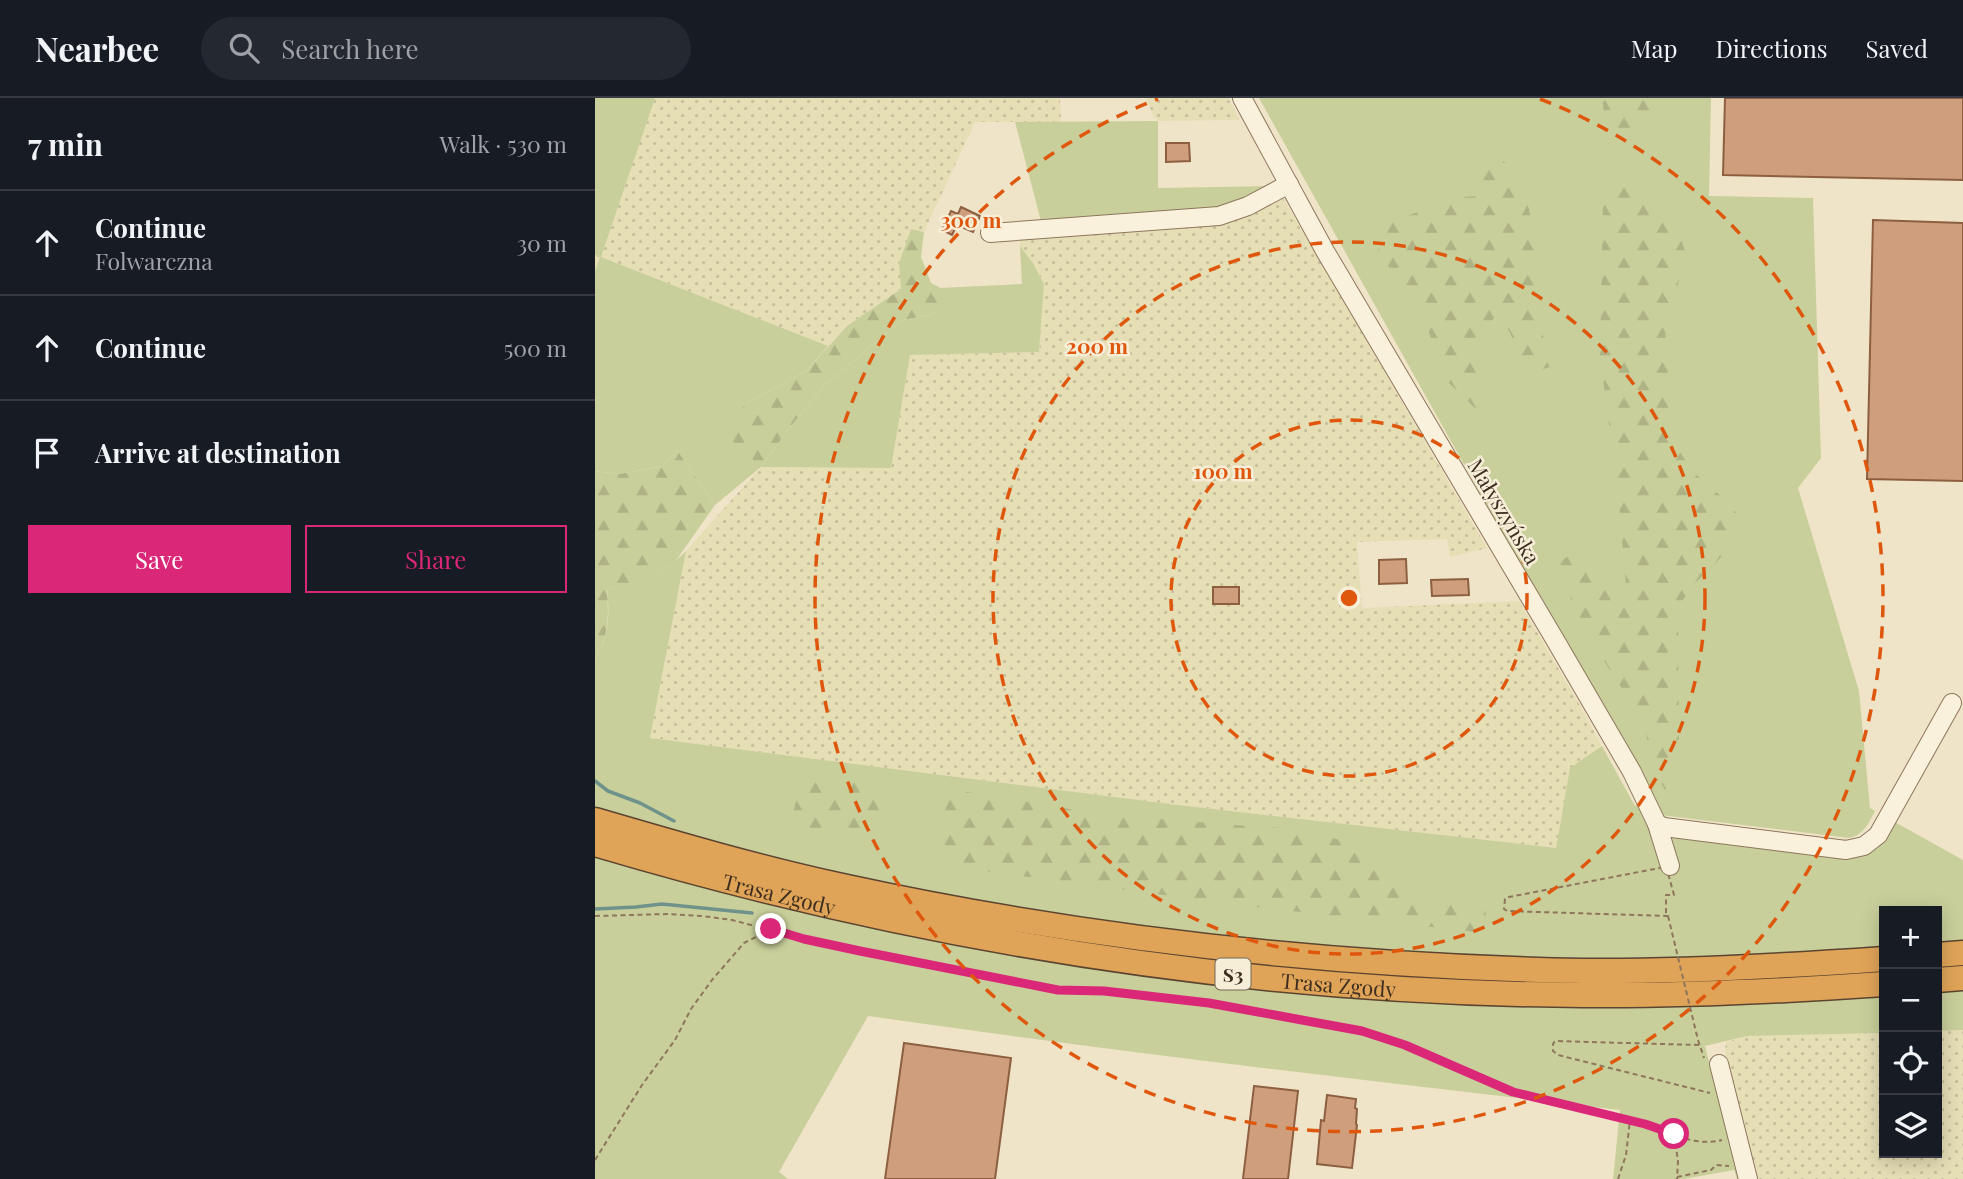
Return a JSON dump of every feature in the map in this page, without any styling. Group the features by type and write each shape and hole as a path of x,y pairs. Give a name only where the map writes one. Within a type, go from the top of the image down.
{"highway":[{"name":"Trasa Zgody","path":"595,820 841,886 1044,924 1194,945 1305,957 1583,971 1665,970 1879,959"},
{"name":"Trasa Zgody","path":"595,845 734,883 900,922 1064,952 1193,970 1425,990 1535,994 1667,995 1879,984"},
{"path":"1942,955 1963,953"},
{"path":"1942,980 1963,978"}],"street":[{"name":"Małyszyńska","path":"1242,98 1332,263 1632,772 1657,824 1666,867"},
{"path":"990,233 1219,216 1248,206 1289,184"},
{"path":"1657,824 1846,850 1864,846 1878,835 1952,704"},
{"path":"1719,1064 1746,1173"}],"path":[{"path":"1666,867 1509,897 1505,899 1504,909 1668,916"},
{"path":"1674,895 1665,895 1666,913 1702,1051"},
{"path":"595,916 702,916 771,929 860,951 1058,990 1104,991 1209,1003 1362,1031 1405,1045 1513,1092 1630,1120 1691,1140 1714,1142 1738,1135"},
{"path":"595,1160 712,980 744,943 771,929"},
{"path":"1699,1045 1555,1041 1553,1051 1558,1055 1718,1095"},
{"path":"1618,1179 1626,1155 1630,1120"},
{"path":"1674,1134 1678,1161 1677,1178 1711,1170 1716,1165 1746,1173"}],"shaded area":[{"path":"655,98 1060,98 1061,122 975,122 924,232 911,229 899,263 901,289 847,326 828,346 601,257 595,272 595,255 600,256"},
{"path":"1146,98 1228,98 1240,120 1158,121"},
{"path":"1276,186 1487,548 1450,557 1447,539 1357,542 1362,608 1519,601 1602,746 1570,769 1556,848 1178,805 650,738 686,551 761,467 891,468 910,355 1039,352 1044,284 1020,246 1020,234"},
{"path":"1963,1030 1963,1179 1752,1179 1724,1065 1726,1042 1747,1036 1879,1033 1879,1158 1942,1158 1942,1031"}],"green space":[{"path":"595,98 655,98 601,257 828,346 806,371 746,404 761,467 715,505 677,450 663,466 619,474 595,471 595,272 600,257 595,255"},
{"path":"1259,98 1711,98 1709,196 1813,198 1821,458 1798,488 1859,691 1870,808 1875,811 1862,832 1849,838 1660,815"},
{"path":"1602,98 1672,98 1668,110 1645,128 1623,140 1606,128"},
{"path":"1158,121 1158,188 1276,186 1240,206 1042,225 1015,122"},
{"path":"1495,153 1516,173 1529,209 1538,259 1536,315 1553,366 1537,371 1520,361 1499,311 1485,330 1480,374 1485,409 1476,409 1447,381 1412,298 1378,252 1382,225 1460,197 1483,196 1482,179"},
{"path":"1624,176 1638,180 1672,214 1685,251 1665,330 1673,441 1692,471 1742,519 1738,536 1695,583 1678,607 1679,768 1665,790 1652,765 1645,729 1577,619 1559,562 1572,554 1597,579 1626,587 1619,502 1600,356 1603,199"},
{"path":"911,229 924,232 921,257 931,283 956,296 931,315 902,320 825,385 761,467 722,432 746,404 806,371 847,326 901,289 899,263"},
{"path":"1020,246 1044,284 1039,352 910,355 891,468 761,467 825,385 902,320 931,315 955,296 939,288 1022,284"},
{"path":"677,450 715,505 675,562 645,580 607,589 607,626 595,659 595,471 619,474 663,466"},
{"path":"686,551 650,738 1178,805 1556,848 1570,768 1602,746 1635,806 1641,804 1653,830 1851,858 1874,851 1893,821 1963,860 1963,1030 1942,1031 1942,906 1879,906 1879,1033 1747,1036 1705,1046 1718,1099 1723,1100 1743,1179 1737,1179 1734,1170 1684,1179 1613,1179 1620,1110 1150,1054 868,1016 779,1172 788,1179 595,1179 595,659 607,625 607,589 640,580"},
{"path":"835,776 868,784 882,810 872,832 860,839 814,831 793,818 797,799 804,787 816,779"},
{"path":"967,792 1088,812 1281,828 1357,843 1385,880 1432,901 1486,901 1485,933 1247,906 953,867 945,847 941,820 949,799"}],"building":[{"path":"1725,98 1963,98 1963,180 1723,175"},
{"path":"1166,143 1189,143 1190,161 1166,162"},
{"path":"961,207 980,216 973,232 957,225 952,235 942,230 951,211 958,214"},
{"path":"1873,220 1963,223 1963,481 1867,479"},
{"path":"1406,559 1407,583 1379,584 1379,560"},
{"path":"1468,579 1469,595 1432,596 1431,580"},
{"path":"1213,587 1239,587 1239,604 1213,604"},
{"path":"904,1043 1011,1058 995,1179 885,1179"},
{"path":"1254,1086 1298,1091 1288,1179 1243,1179"},
{"path":"1327,1095 1356,1099 1357,1125 1352,1168 1317,1164 1321,1120 1324,1121"}],"waterway":[{"path":"595,781 608,791 640,803 674,821"},
{"path":"595,909 662,904 752,913"}],"route":[{"path":"771,929 860,951 1058,990 1104,991 1209,1003 1362,1031 1405,1045 1513,1092 1645,1124 1674,1134"}]}
